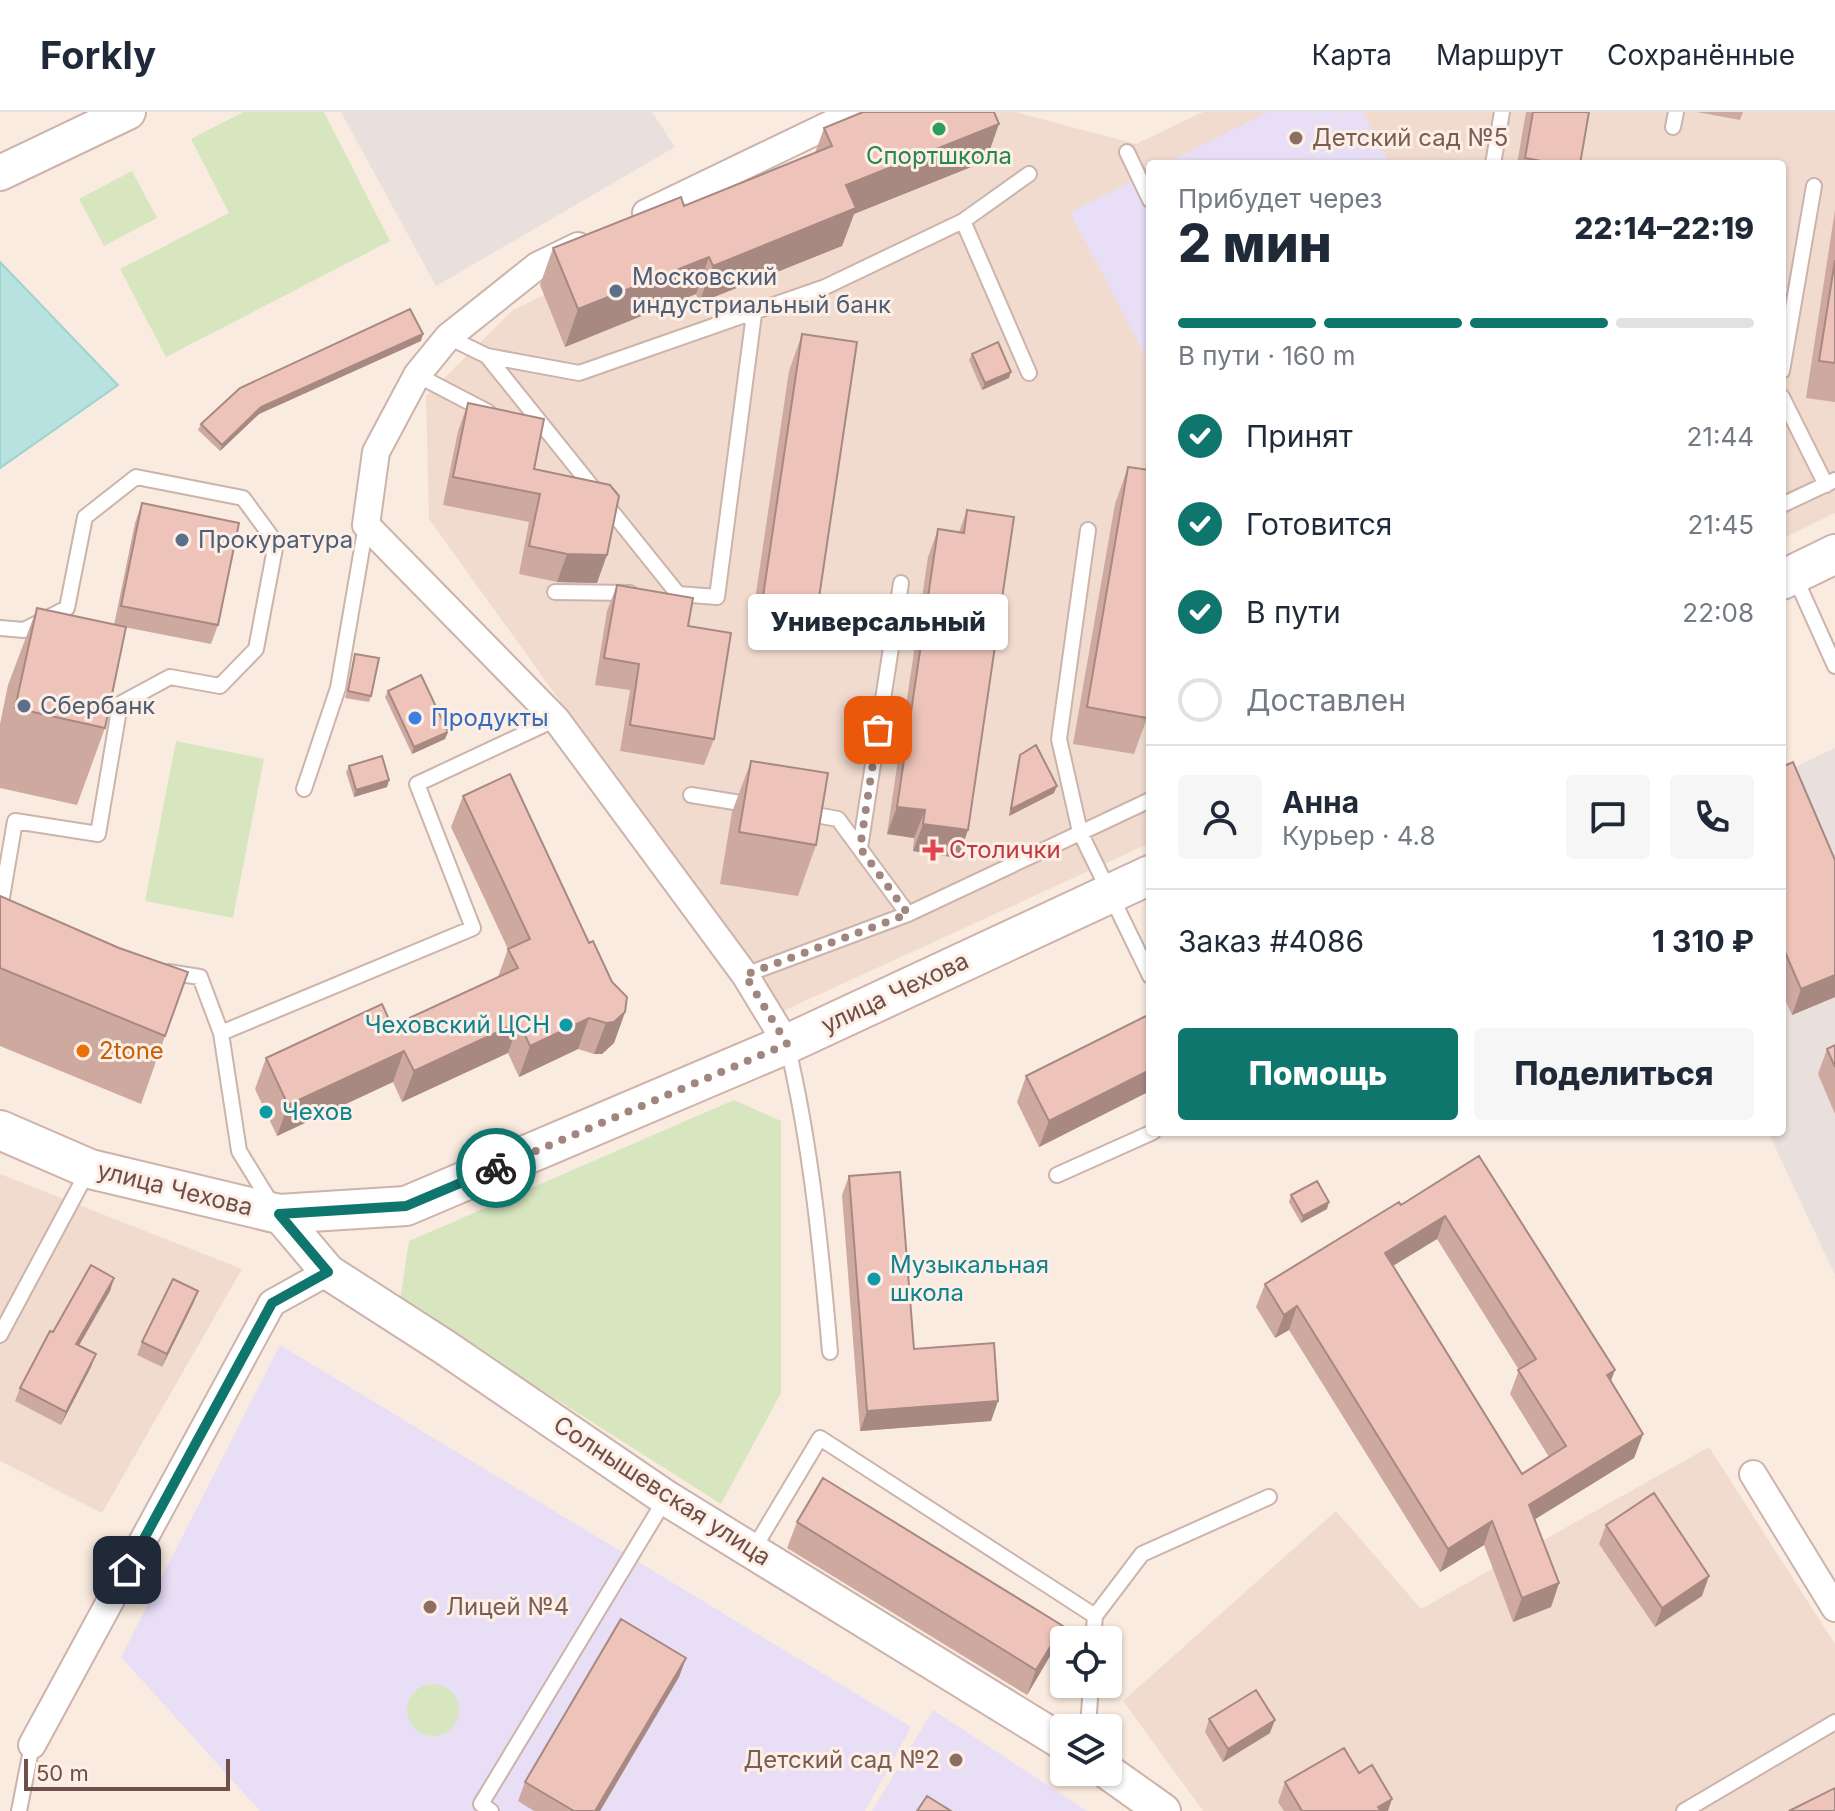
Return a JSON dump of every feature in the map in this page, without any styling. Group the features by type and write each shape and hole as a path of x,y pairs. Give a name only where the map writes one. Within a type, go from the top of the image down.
{"main road":[{"path":"1788,577 1835,554"},
{"name":"улица Чехова","path":"0,1130 90,1169 279,1214 406,1206 787,1044 1146,877"}],"street":[{"path":"0,173 128,112"},
{"path":"787,1044 745,975 556,719 366,525 376,452 417,375 448,337 537,266 856,112"},
{"name":"Солнышевская улица","path":"279,1214 328,1272 443,1346 666,1498 1050,1734"},
{"path":"32,1745 272,1303 328,1272"},
{"path":"1753,1474 1835,1608"},
{"path":"1122,1782 1163,1811"}],"lane":[{"path":"1494,160 1502,112"},
{"path":"1127,152 1146,192"},
{"path":"448,337 487,356 579,373 825,287 963,221 1029,174"},
{"path":"1786,348 1814,186"},
{"path":"963,221 1029,373"},
{"path":"555,592 717,597 754,314"},
{"path":"487,356 663,594"},
{"path":"417,375 497,417"},
{"path":"1786,404 1830,482 1786,503"},
{"path":"0,628 24,630 67,608 85,517 136,477 243,498 276,543 256,649 220,686 170,677 120,704 98,834 15,821 0,909"},
{"path":"304,789 338,688 366,525"},
{"path":"1088,530 1059,739 1080,832 1146,968"},
{"path":"1788,577 1835,666"},
{"path":"860,848 901,583"},
{"path":"221,1033 473,928 417,784 556,719"},
{"path":"691,795 765,807"},
{"path":"745,975 908,914 1146,802"},
{"path":"794,812 838,819 908,914"},
{"path":"154,970 200,977 221,1033 239,1151 279,1214"},
{"path":"787,1044 803,1110 821,1245 830,1352"},
{"path":"1057,1175 1146,1135"},
{"path":"0,1335 90,1169"},
{"path":"753,1550 820,1438 1095,1616"},
{"path":"1094,1626 1095,1616 1142,1554 1269,1497"},
{"path":"491,1811 481,1804 666,1498"},
{"path":"1684,1811 1835,1722"},
{"path":"19,1811 32,1745"}],"shaded area":[{"path":"341,112 652,112 675,147 436,286"},
{"path":"913,112 1015,112 1136,144 1203,112 1835,112 1835,513 1786,537 1786,160 1146,160 1146,845 783,1011 429,519 426,396 513,310"},
{"name":"Детский сад №5","path":"1267,112 1363,112 1388,160 1173,160"},
{"path":"1146,174 1146,357 1070,212"},
{"path":"1835,748 1835,1275 1770,1136 1786,1136 1786,771"},
{"path":"0,1174 242,1269 102,1513 0,1461"},
{"name":"Лицей №4","path":"280,1345 911,1727 865,1811 260,1811 121,1657"},
{"path":"1709,1447 1835,1644 1835,1811 1203,1811 1123,1701 1336,1511 1421,1609"},
{"name":"Детский сад №2","path":"933,1710 1087,1811 872,1811"}],"green space":[{"path":"243,112 324,112 390,241 166,357 120,269 229,213 191,139"},
{"path":"132,171 157,218 104,246 79,199"},
{"path":"176,741 264,759 233,918 145,901"},
{"path":"734,1100 781,1121 781,1393 721,1504 400,1300 409,1241"},
{"path":"433,1684 451,1692 459,1710 451,1728 433,1736 415,1728 407,1710 415,1692"}],"water":[{"path":"0,262 118,385 0,468"}],"building":[{"path":"863,112 994,112 999,124 846,185 856,208 713,266 709,257 578,309 553,248 681,197 684,206 832,146 824,128"},
{"path":"1533,112 1589,112 1581,160 1525,158"},
{"path":"1835,260 1835,363 1819,361"},
{"path":"410,309 423,334 261,407 222,445 201,424 240,388"},
{"path":"802,334 857,342 817,611 762,603"},
{"path":"998,342 1011,372 985,383 972,354"},
{"path":"468,403 544,419 534,469 610,485 619,496 607,555 567,554 529,546 540,494 453,477"},
{"path":"1128,467 1146,469 1146,718 1087,707"},
{"path":"142,503 239,523 218,625 121,606"},
{"path":"967,510 1014,517 968,830 923,824 925,810 897,807 938,529 964,533"},
{"path":"617,585 693,598 688,626 731,633 714,739 630,725 639,664 604,658"},
{"path":"37,608 126,627 105,728 15,708"},
{"path":"355,654 379,658 371,696 348,691"},
{"name":"Продукты","path":"421,675 448,732 414,747 388,691"},
{"path":"1036,745 1057,786 1011,809 1020,755"},
{"path":"382,756 389,780 356,790 349,766"},
{"path":"751,761 828,773 816,845 739,832"},
{"path":"1793,762 1835,860 1835,975 1801,989 1786,954 1786,765"},
{"path":"510,774 589,943 593,941 612,982 627,997 625,1012 614,1022 589,1018 530,1046 519,1022 414,1071 404,1051 288,1105 266,1058 382,1004 392,1026 518,968 508,949 530,939 463,796"},
{"path":"0,896 119,948 188,972 165,1036 0,968"},
{"path":"1146,1016 1146,1072 1049,1121 1026,1076"},
{"path":"1835,1045 1835,1067 1827,1049"},
{"path":"1479,1156 1615,1370 1607,1375 1643,1434 1529,1505 1559,1583 1522,1598 1492,1521 1448,1549 1297,1306 1284,1315 1265,1284 1399,1202 1401,1205","holes":["1445,1216 1536,1359 1518,1370 1566,1446 1522,1474 1385,1253"]},
{"name":"Музыкальная школа","path":"900,1172 914,1349 994,1343 998,1401 867,1411 849,1176"},
{"path":"1317,1181 1329,1202 1303,1216 1291,1195"},
{"path":"91,1265 114,1278 76,1344 96,1354 66,1412 20,1388 50,1331 53,1332"},
{"path":"173,1279 198,1291 167,1354 142,1342"},
{"path":"823,1478 1063,1626 1050,1626 1050,1647 1036,1670 797,1522"},
{"path":"1654,1493 1709,1576 1662,1608 1606,1525"},
{"path":"621,1619 686,1658 595,1811 574,1811 525,1782"},
{"path":"1256,1690 1275,1720 1228,1749 1209,1719"},
{"path":"1344,1748 1359,1773 1372,1765 1392,1799 1378,1807 1381,1811 1302,1811 1285,1782"},
{"path":"1835,1788 1835,1811 1789,1811"},
{"path":"927,1796 951,1811 917,1811"}],"way so far":[{"path":"496,1168 787,1044 745,975 908,914 860,848 878,730"}],"place":[{"name":"Спортшкола","path":"939,129"},
{"name":"Детский сад №5","path":"1296,138"},
{"name":"Московский индустриальный банк","path":"616,291"},
{"name":"Прокуратура","path":"182,540"},
{"name":"Сбербанк","path":"24,706"},
{"name":"Продукты","path":"415,718"},
{"name":"Универсальный","path":"878,730"},
{"name":"Столички","path":"933,850"},
{"name":"Чеховский ЦСН","path":"566,1025"},
{"name":"2tone","path":"83,1051"},
{"name":"Чехов","path":"266,1112"},
{"name":"Музыкальная школа","path":"874,1279"},
{"name":"Лицей №4","path":"430,1607"},
{"name":"Детский сад №2","path":"956,1760"}],"route":[{"path":"127,1570 272,1303 328,1272 279,1214 406,1206 496,1168"}]}
